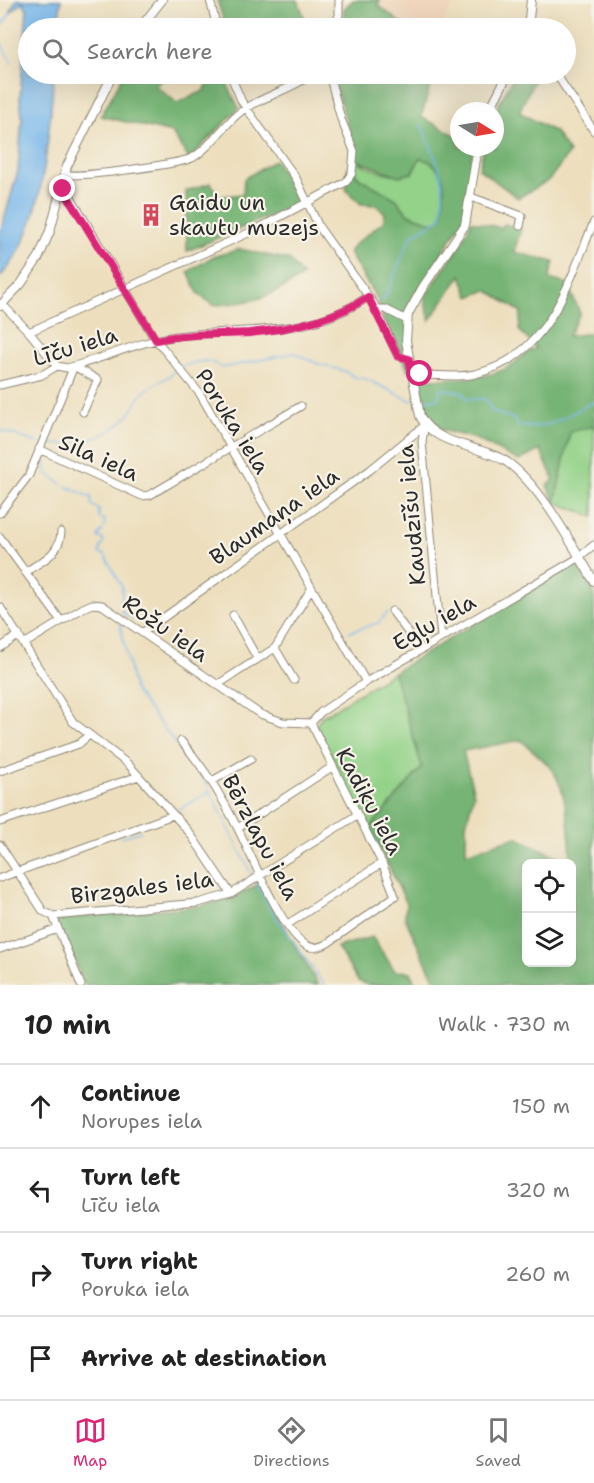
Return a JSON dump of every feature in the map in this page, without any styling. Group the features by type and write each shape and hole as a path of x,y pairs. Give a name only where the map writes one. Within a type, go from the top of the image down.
{"main road":[{"path":"148,18 162,0"},
{"path":"529,18 531,0"},
{"path":"1,305 39,257 50,231 64,174 108,84"},
{"path":"494,102 503,84"},
{"path":"477,156 465,225 415,300 407,320 409,359 420,416 424,426 435,434 494,454 517,470 532,486 594,581"}],"street":[{"path":"210,0 214,18"},
{"path":"338,18 339,0"},
{"path":"235,84 246,108 296,178 319,227 376,309 398,356 409,359"},
{"path":"64,174 72,177 171,164 193,158 246,108 297,84"},
{"path":"29,332 308,204 346,182 354,167 354,151 341,119 332,84"},
{"path":"563,84 594,131"},
{"name":"Poruka iela","path":"60,187 68,192 156,340 200,394 366,682"},
{"path":"471,197 522,216 520,226"},
{"path":"412,376 425,373 440,377 472,375 519,356 561,302 594,222"},
{"name":"Līču iela","path":"0,385 42,375 57,366 74,366 156,340 178,336 289,328 341,313 368,297"},
{"path":"1,305 29,332 57,366"},
{"path":"376,309 385,309 407,320"},
{"path":"0,513 29,475 74,366 98,380 83,412"},
{"name":"Sila iela","path":"39,449 142,496 150,495 301,406"},
{"name":"Blaumaņa iela","path":"142,633 362,476 424,426"},
{"name":"Kaudzīšu iela","path":"424,426 422,442 441,638"},
{"path":"25,572 55,552 60,543 61,532"},
{"path":"0,537 61,621 24,644"},
{"name":"Egļu iela","path":"311,723 321,712 366,682 594,545"},
{"path":"217,685 276,648 311,589"},
{"name":"Rožu iela","path":"61,621 82,608 97,604 260,714 298,724 311,723"},
{"path":"0,607 66,714 88,736 123,759 173,814 231,894"},
{"path":"392,611 421,650"},
{"path":"234,615 257,658"},
{"path":"0,648 19,635"},
{"path":"276,648 294,680"},
{"name":"Kadiķu iela","path":"310,948 328,943 395,896 382,862 311,723"},
{"path":"0,771 78,745 88,736"},
{"name":"Bērzlapu iela","path":"181,741 212,781 238,828 259,878 301,942 310,948"},
{"path":"212,781 251,759"},
{"path":"238,828 332,767"},
{"path":"0,822 139,777"},
{"path":"0,878 16,870 149,825 173,814"},
{"name":"Birzgales iela","path":"53,916 198,903 231,894 357,815"},
{"path":"0,845 43,911 53,916 81,985"},
{"path":"288,924 382,862"},
{"name":"Birzgales iela","path":"0,949 58,929"}],"shaded area":[{"path":"374,0 456,0 445,18 395,18"}],"green space":[{"path":"217,0 298,0 304,18 223,18"},
{"path":"353,0 380,0 378,5 394,18 344,18 344,9"},
{"path":"119,84 157,84 155,85 177,103 204,91 208,84 227,84 239,108 189,159 172,133 101,116"},
{"path":"335,84 431,84 421,117 450,132 450,156 472,156 463,220 408,308 409,372 387,329 377,299 349,253 354,245 384,221 385,213 376,205 361,204 346,190 348,168 361,179 396,199 408,214 434,223 441,218 444,190 441,174 436,167 420,158 412,173 399,176 358,161"},
{"path":"510,84 532,84 519,112 555,132 569,153 549,180 518,198 479,169 482,156 504,156 504,102 500,102"},
{"path":"420,158 440,168 446,193 441,218 434,223 408,214 396,199 361,179 355,173 355,159 375,170 390,174 405,174 412,173"},
{"path":"275,160 300,203 187,251 186,191 211,183 219,197 243,194 244,179"},
{"path":"471,221 502,228 504,224 521,229 514,252 554,262 549,279 567,284 580,313 568,336 594,333 594,426 570,432 555,502 547,486 554,480 540,450 519,461 476,439 442,430 427,412 419,379 468,378 492,374 503,370 536,348 519,330 521,312 487,290 469,297 461,275 430,320 424,298 462,243"},
{"path":"240,249 289,260 303,276 261,298 240,303 213,305 198,293 188,272 212,257"},
{"path":"594,426 594,517 555,502 570,431"},
{"path":"576,563 594,593 594,985 437,985 405,918 406,902 370,828 422,767 394,672","holes":["521,740 549,766 564,799 571,859 576,859 576,967 522,967 522,859 563,859 516,837 466,853 466,824 474,794 463,751"]},
{"path":"394,672 422,767 370,828 316,727 321,717"},
{"path":"260,883 318,985 85,985 56,919 200,906 234,898"},
{"path":"372,937 395,971 411,972 415,985 368,985 358,981 337,947"}],"water":[{"path":"16,0 61,0 59,18 26,18 27,9 23,2 10,13"},
{"path":"21,84 53,84 46,153 36,208 27,234 15,257 0,277 0,233 18,171 22,117"}],"waterway":[{"path":"0,27 11,13"},
{"path":"0,41 12,63"},
{"path":"380,302 386,295 411,236 441,218 443,191 440,170 421,125"},
{"path":"182,366 208,361 222,368 294,353 316,363 344,371 354,377 366,379 412,401"},
{"path":"44,444 78,443 108,432 129,415 145,391 176,370"},
{"path":"421,400 438,399 440,389 462,392 467,399 485,399 493,412 514,419 517,425 528,427 557,421 594,402"},
{"path":"0,430 38,443"},
{"path":"43,455 47,473 62,484"},
{"path":"66,486 92,498 91,504 99,510 99,518 105,520 104,527"},
{"path":"103,530 98,537 104,540 99,553 105,555 122,587 122,613"},
{"path":"122,612 133,620"},
{"path":"349,632 378,623 388,612"},
{"path":"120,624 134,690 206,783 253,877"},
{"path":"178,810 209,792"},
{"path":"357,807 376,843"},
{"path":"122,837 141,831"},
{"path":"255,881 266,902 324,985"}],"place":[{"name":"Gaidu un skautu muzejs","path":"151,215"}],"route":[{"path":"63,189 68,192 156,340 178,336 249,333 289,328 341,313 368,297 374,304 389,342 398,356 401,359 409,359 412,376 420,374"}]}
